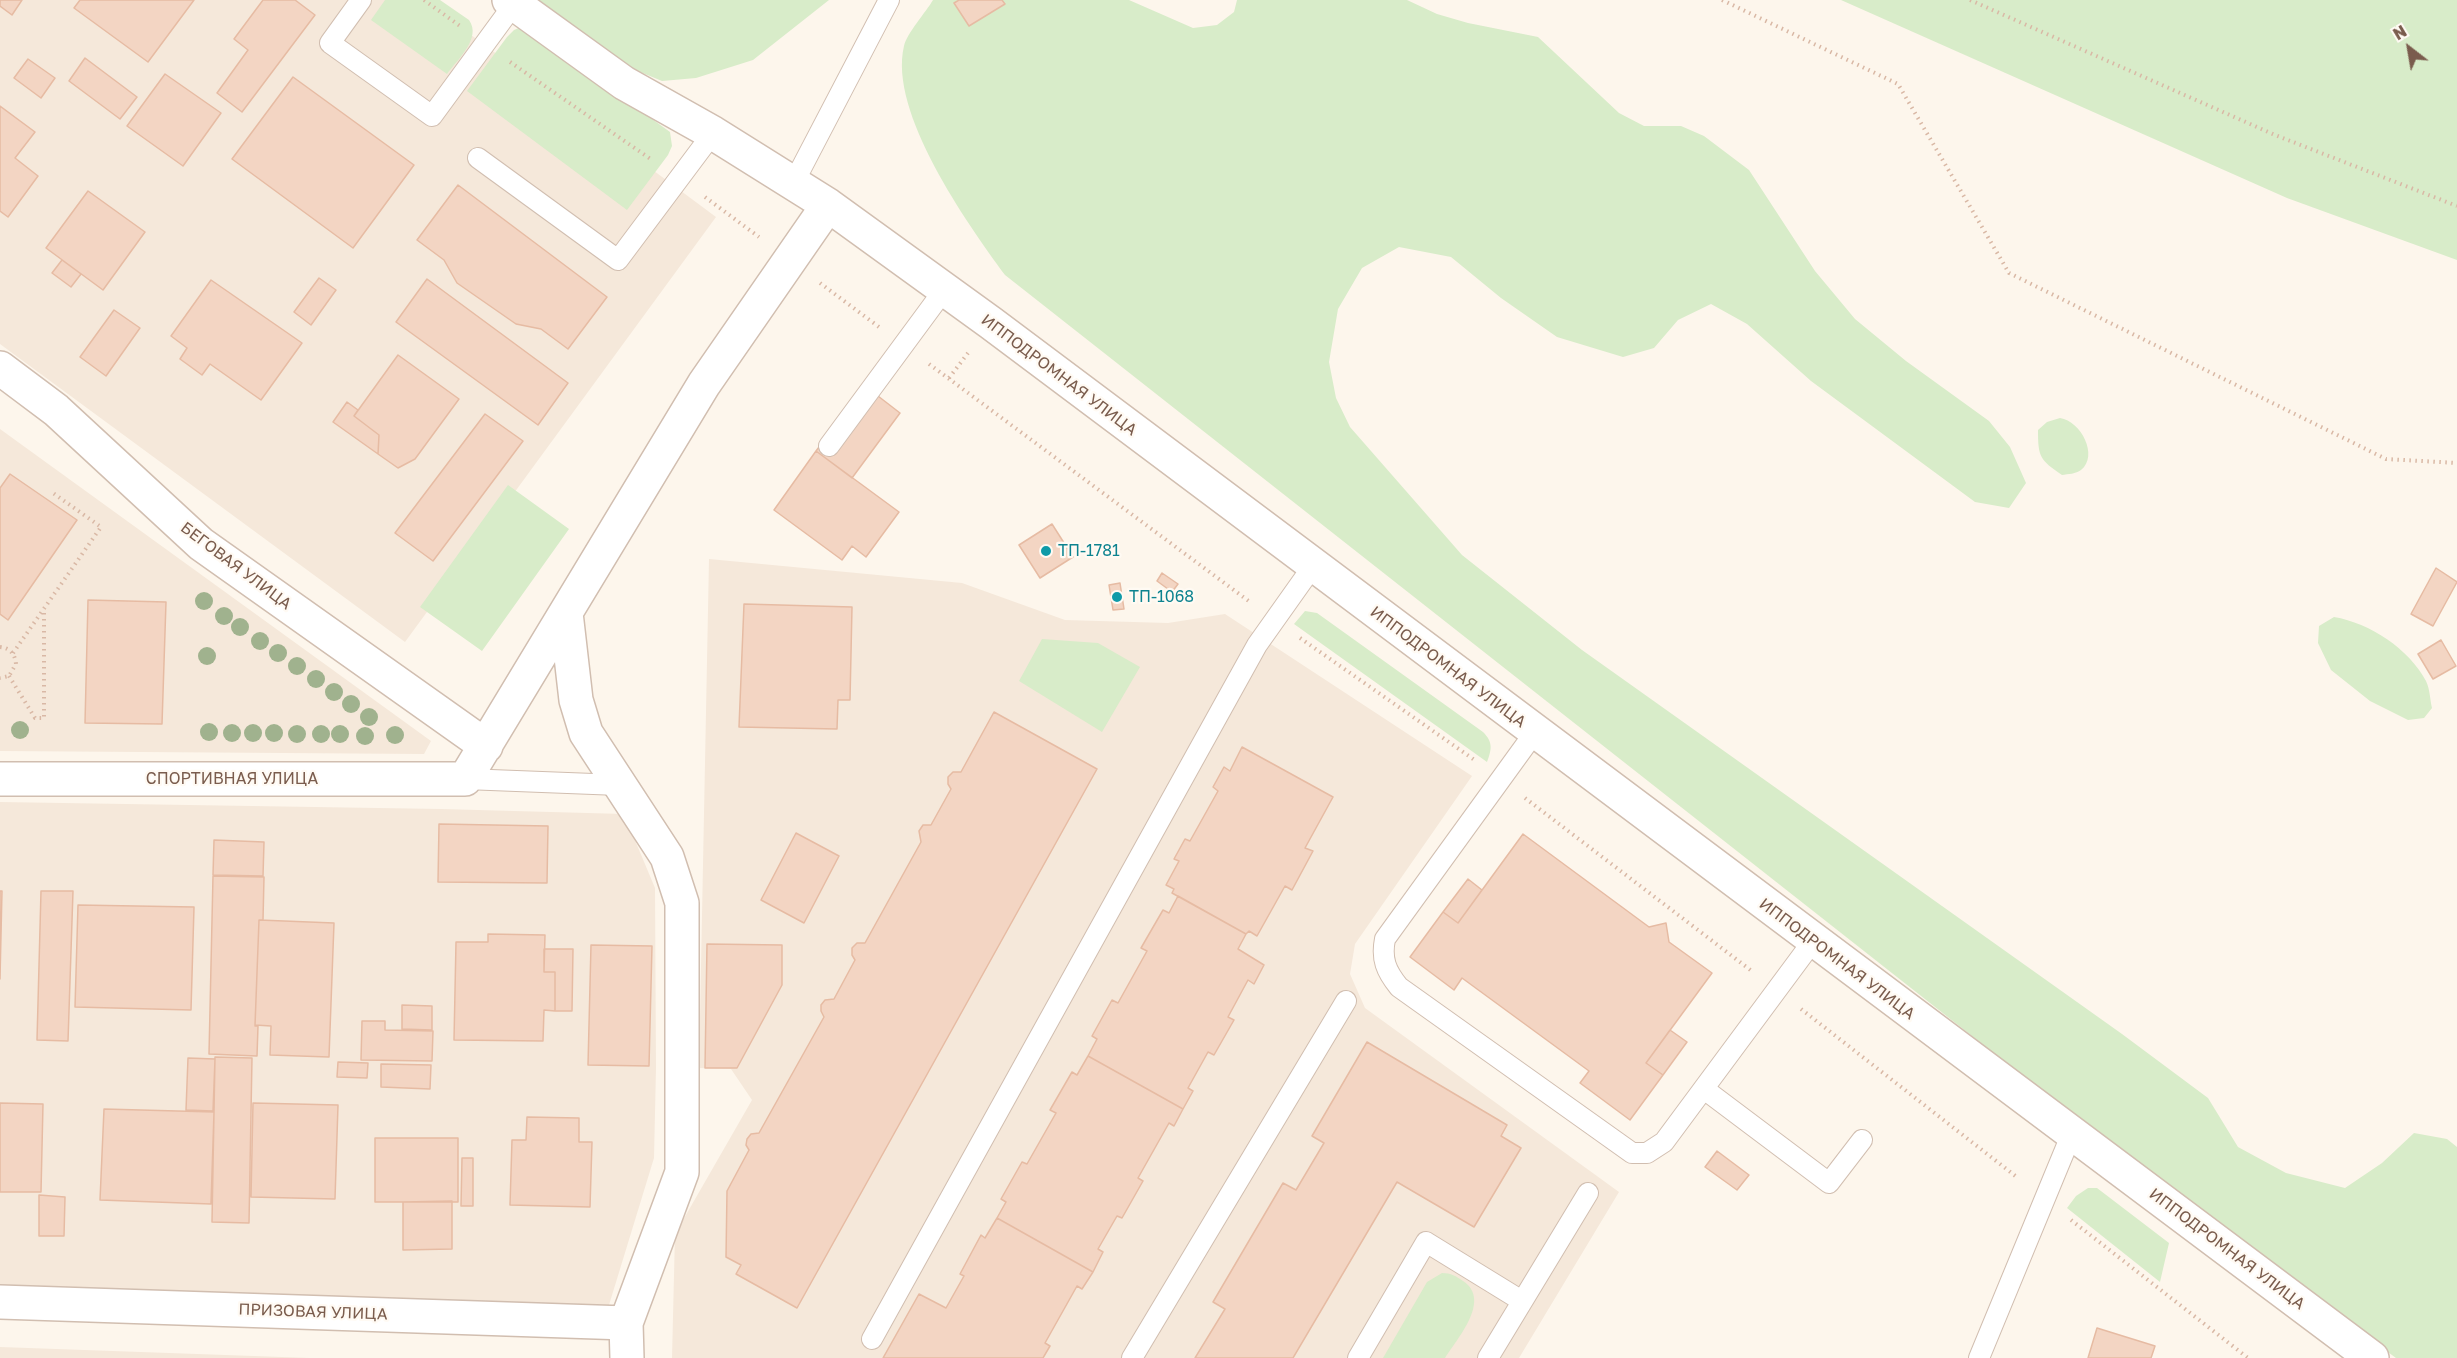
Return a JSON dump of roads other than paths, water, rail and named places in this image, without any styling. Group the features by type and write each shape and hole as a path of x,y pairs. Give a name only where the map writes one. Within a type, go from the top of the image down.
{"street":[{"name":"ИППОДРОМНАЯ УЛИЦА","path":"512,2 624,83 713,133 828,205 2372,1358"},
{"path":"465,779 704,384 828,205"},
{"name":"БЕГОВАЯ УЛИЦА","path":"0,368 56,410 201,544 486,746"},
{"path":"566,613 576,700 586,733 667,857 682,903 682,1172 626,1323 627,1358"},
{"name":"СПОРТИВНАЯ УЛИЦА","path":"0,779 465,779"},
{"name":"ПРИЗОВАЯ УЛИЦА","path":"0,1302 626,1323"}],"lane":[{"path":"361,0 330,43 432,117 485,44 512,2"},
{"path":"794,182 889,0"},
{"path":"478,158 618,260 713,133"},
{"path":"829,446 944,290"},
{"path":"872,1339 1251,655 1313,566"},
{"path":"1535,732 1385,939 1382,953 1386,971 1399,987 1632,1153 1647,1153 1664,1142 1814,941"},
{"path":"465,779 619,785"},
{"path":"1132,1358 1346,1001"},
{"path":"1704,1089 1829,1183 1862,1140"},
{"path":"1979,1358 2072,1133"},
{"path":"1488,1358 1588,1193"},
{"path":"1358,1358 1426,1242 1522,1301"}],"place":[{"name":"ТП-1781","path":"1046,551"},
{"name":"ТП-1068","path":"1117,597"}]}
